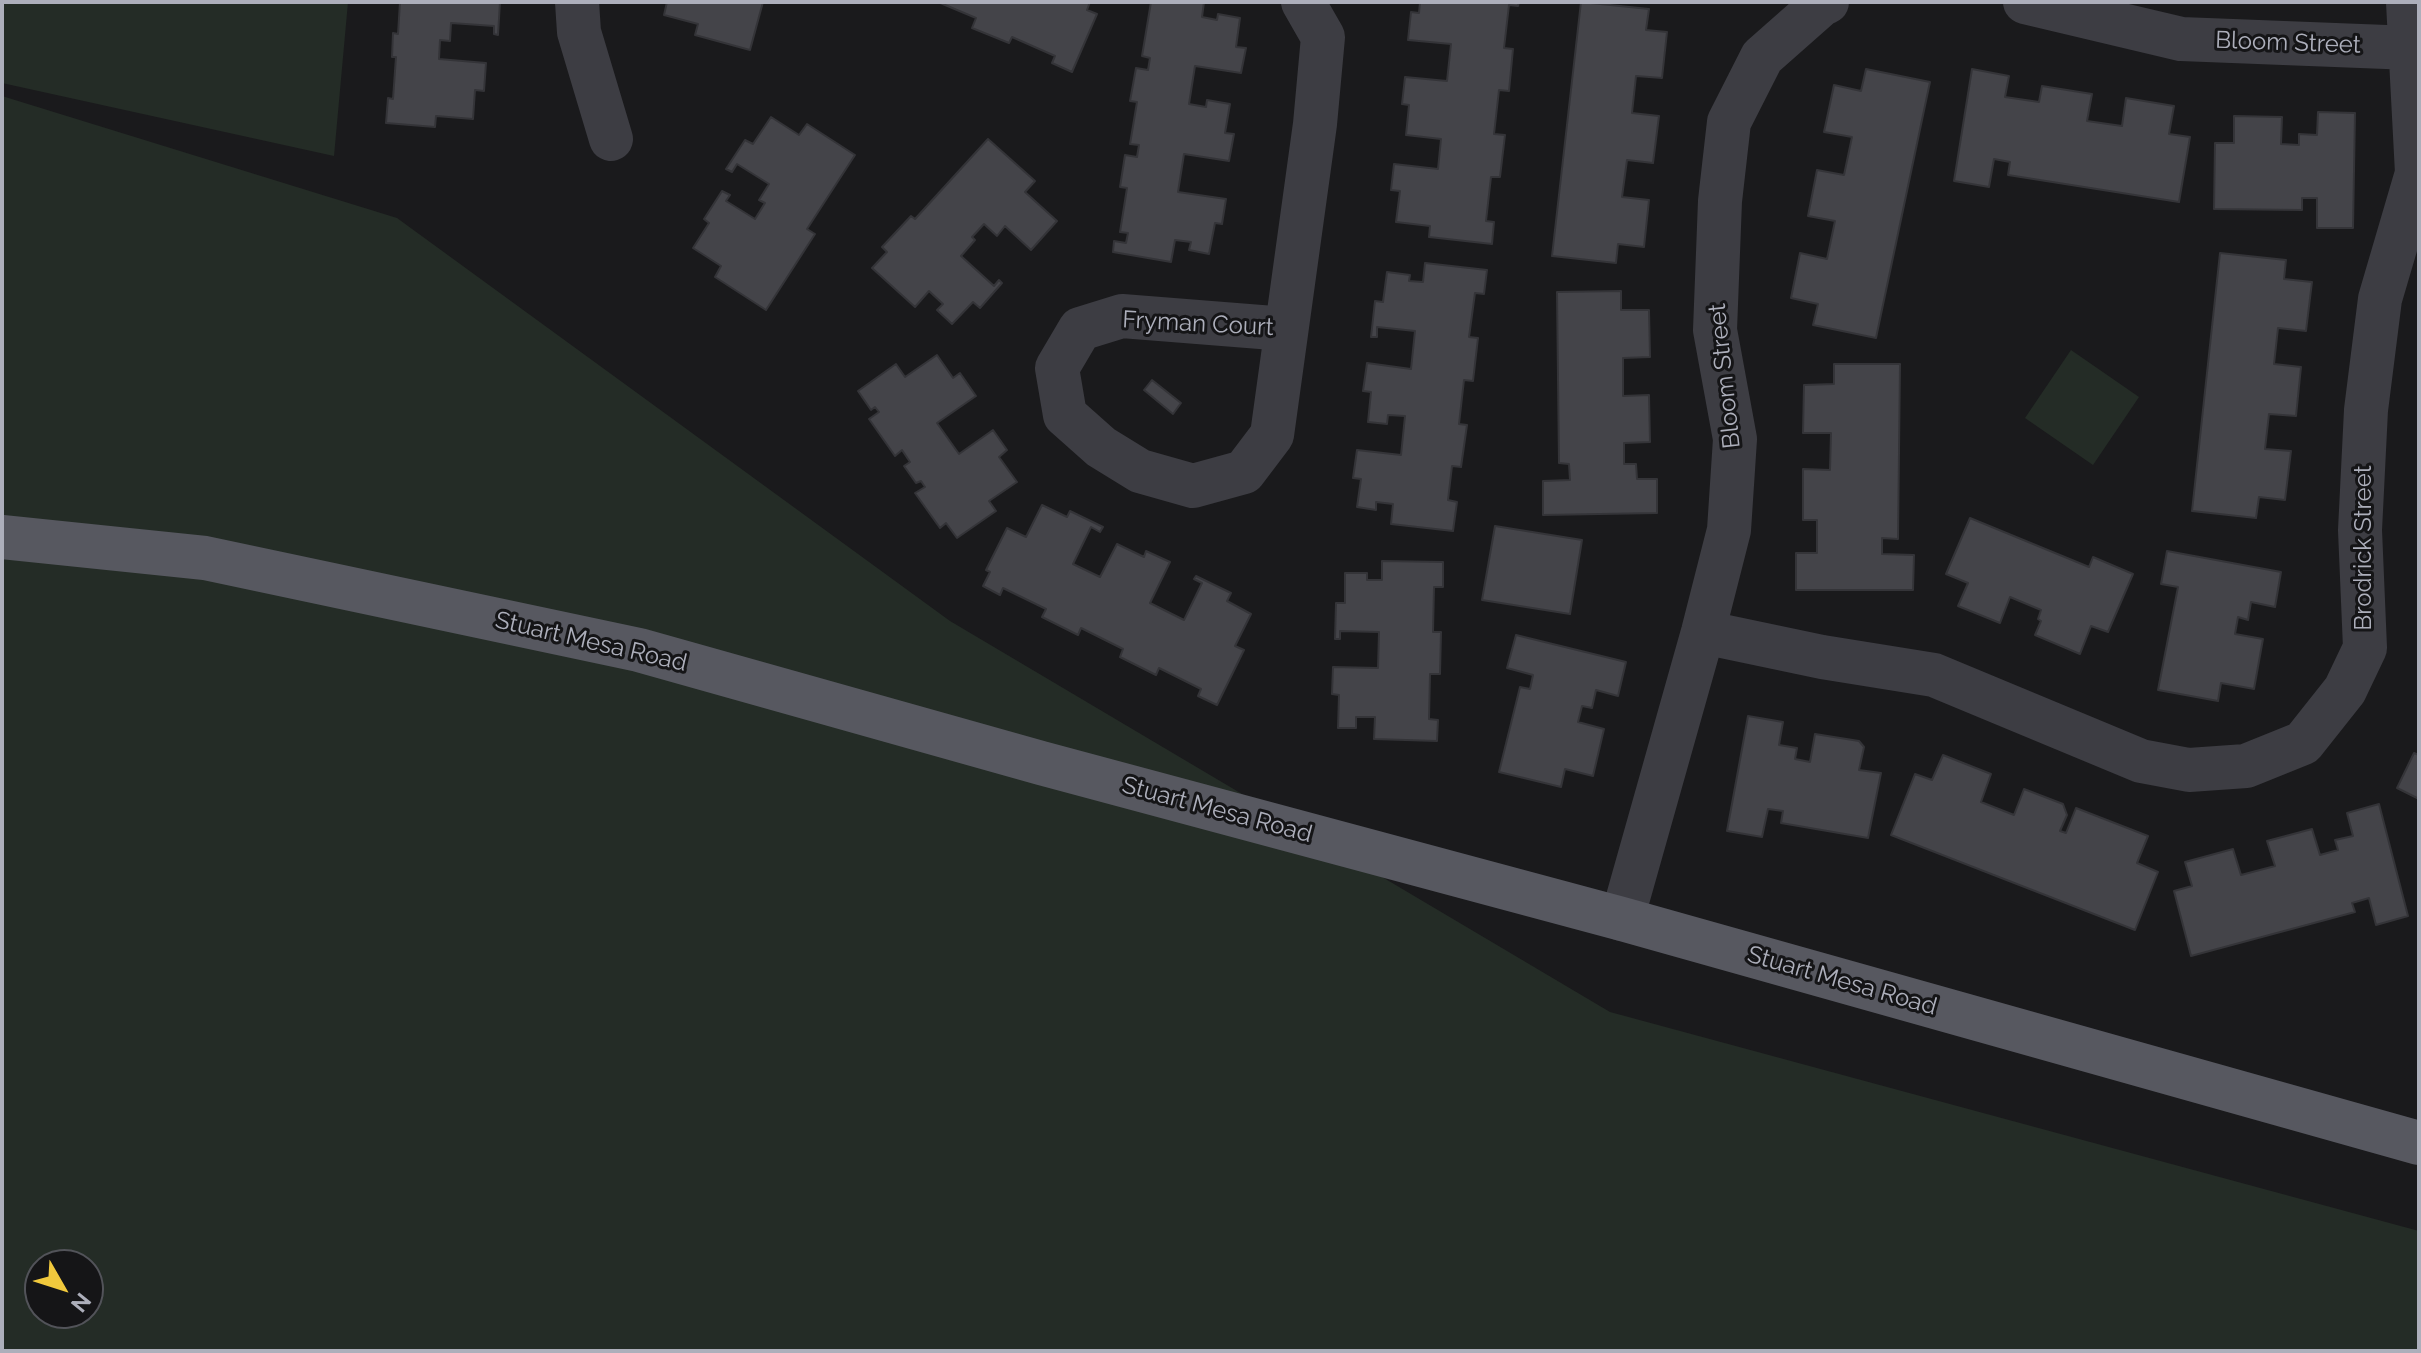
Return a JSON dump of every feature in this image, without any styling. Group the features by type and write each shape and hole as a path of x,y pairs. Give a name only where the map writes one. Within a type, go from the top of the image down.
{"main road":[{"name":"Stuart Mesa Road","path":"2,537 205,558 639,650 1041,763 1622,919 2419,1143"}],"street":[{"path":"577,2 579,32 611,139"},
{"name":"Fryman Court","path":"1286,329 1122,316 1080,329 1057,368 1065,415 1101,447 1140,471 1193,486 1244,472 1272,435 1315,124 1323,37 1303,2"},
{"name":"Bloom Street","path":"1622,919 1729,530 1735,439 1715,330 1720,201 1729,122 1762,57 1827,2"},
{"name":"Bloom Street","path":"2025,2 2181,39 2412,48"},
{"name":"Brodrick Street","path":"1703,632 1822,657 1934,675 2141,761 2189,770 2246,766 2303,743 2345,690 2365,648 2360,530 2366,410 2380,299 2417,173 2408,2"}],"shaded area":[{"path":"2,2 348,2 334,156 2,83"},
{"path":"2,96 397,218 950,621 1610,1012 2419,1231 2419,1351 2,1351"},
{"path":"2071,350 2139,397 2093,465 2025,418"}],"building":[{"path":"400,2 500,2 498,35 494,34 494,26 451,23 450,41 440,40 439,59 486,63 484,91 475,90 473,119 436,116 435,127 386,123 388,98 393,99 396,57 392,57 393,33 398,34"},
{"path":"667,2 763,2 750,50 695,35 698,24 664,15"},
{"path":"938,2 1090,2 1087,10 1097,14 1072,72 1052,63 1055,56 1012,37 1009,43 972,28 976,18"},
{"path":"1151,2 1204,2 1202,17 1217,20 1218,14 1240,18 1236,47 1246,48 1241,73 1195,66 1189,104 1206,107 1207,100 1230,104 1225,133 1234,134 1229,161 1184,154 1178,192 1226,199 1222,224 1215,223 1209,254 1189,250 1191,242 1175,240 1171,262 1113,252 1114,241 1126,243 1128,233 1120,232 1127,188 1120,187 1125,155 1137,157 1139,145 1130,144 1137,102 1130,101 1136,68 1148,70 1150,58 1142,56"},
{"path":"1420,2 1519,2 1518,6 1509,5 1504,48 1513,49 1509,91 1499,90 1494,134 1505,135 1500,177 1491,177 1486,221 1494,222 1492,244 1429,237 1430,226 1396,222 1400,191 1391,190 1394,164 1438,169 1441,139 1406,135 1409,105 1402,104 1405,77 1447,81 1451,44 1408,40 1411,12 1419,13"},
{"path":"1581,2 1649,9 1646,30 1667,32 1662,78 1636,76 1632,113 1659,116 1653,163 1627,160 1622,197 1649,200 1644,247 1618,244 1616,263 1552,256"},
{"path":"1866,69 1930,82 1876,338 1813,325 1818,304 1791,298 1800,253 1827,259 1835,221 1808,216 1817,170 1844,175 1852,137 1824,132 1834,85 1861,91"},
{"path":"1972,69 2009,76 2005,97 2039,102 2042,86 2092,94 2087,121 2122,126 2126,98 2174,106 2169,134 2190,137 2179,202 2008,175 2010,162 1994,159 1989,187 1954,181"},
{"path":"2318,112 2355,113 2353,228 2317,228 2317,198 2302,198 2302,210 2214,209 2215,143 2234,143 2234,116 2282,117 2281,144 2299,145 2299,134 2317,135"},
{"path":"771,117 799,135 807,124 855,155 807,229 815,234 766,310 715,277 721,266 693,248 709,223 704,219 722,191 730,195 726,201 755,219 765,203 759,200 769,184 737,164 732,172 726,169 745,140 753,144"},
{"path":"988,139 1035,181 1025,192 1057,221 1031,250 1005,226 997,236 984,224 961,256 994,286 999,280 1002,283 980,308 973,302 952,324 937,310 943,304 929,291 915,307 872,268 887,252 882,247 911,216 915,219"},
{"path":"2220,253 2286,260 2284,279 2312,282 2306,331 2278,328 2274,364 2301,367 2296,416 2269,414 2265,449 2291,451 2285,500 2259,497 2256,518 2192,511"},
{"path":"1425,263 1487,270 1484,294 1475,293 1469,337 1478,338 1473,381 1464,380 1459,424 1467,425 1461,467 1452,466 1448,500 1457,502 1453,531 1391,524 1393,504 1376,502 1376,510 1357,507 1361,479 1353,478 1357,450 1401,455 1405,416 1388,415 1387,424 1368,422 1371,392 1363,391 1367,363 1411,369 1415,331 1377,327 1377,337 1371,337 1375,301 1383,302 1387,272 1410,275 1409,281 1423,282"},
{"path":"1621,291 1621,310 1649,310 1650,357 1623,358 1623,396 1649,395 1650,442 1624,443 1624,464 1636,464 1637,479 1657,479 1657,513 1543,515 1543,481 1570,480 1569,464 1559,463 1557,292"},
{"path":"937,355 953,378 960,373 976,396 937,423 959,454 993,430 1007,450 999,457 1017,482 989,501 996,511 957,538 946,523 940,528 915,493 925,487 921,481 916,483 904,466 910,462 902,450 895,456 869,419 879,412 875,407 871,410 858,391 896,364 905,377"},
{"path":"1834,364 1900,364 1898,539 1882,538 1882,554 1914,555 1913,590 1796,590 1796,553 1817,553 1817,520 1803,520 1803,469 1830,470 1831,433 1803,433 1804,385 1834,384"},
{"path":"1152,380 1181,403 1173,414 1144,390"},
{"path":"1042,505 1067,517 1070,511 1103,527 1100,532 1091,527 1073,564 1100,577 1117,544 1144,557 1146,551 1170,562 1150,603 1184,620 1202,583 1194,579 1196,576 1231,593 1227,601 1251,614 1235,646 1244,650 1217,705 1198,696 1201,689 1159,668 1156,675 1120,657 1123,649 1081,628 1078,635 1042,617 1046,609 1003,588 1000,595 983,586 990,572 986,570 1007,528 1026,537"},
{"path":"1970,518 2089,567 2093,557 2133,574 2108,632 2091,626 2080,654 2035,635 2041,621 2038,619 2041,610 2010,597 2000,623 1958,606 1968,583 1946,574"},
{"path":"1495,526 1582,540 1570,614 1482,600"},
{"path":"2167,551 2281,572 2275,607 2251,602 2248,620 2238,617 2235,634 2263,639 2254,689 2221,683 2218,701 2158,690 2178,587 2161,584"},
{"path":"1382,561 1443,562 1443,587 1434,587 1433,632 1441,632 1440,674 1430,674 1429,719 1438,720 1437,741 1374,739 1375,717 1356,717 1356,728 1338,728 1339,695 1332,694 1333,667 1378,668 1379,632 1340,631 1340,639 1335,639 1336,603 1345,603 1345,573 1367,573 1367,580 1382,580"},
{"path":"1516,635 1626,662 1618,696 1596,690 1592,708 1582,706 1578,722 1604,729 1593,776 1565,769 1561,787 1499,772 1520,687 1530,689 1533,675 1507,668"},
{"path":"1748,716 1783,722 1779,745 1797,748 1795,759 1810,762 1815,734 1859,741 1864,747 1859,770 1881,773 1868,838 1781,823 1783,811 1768,809 1762,837 1727,831"},
{"path":"2414,753 2419,755 2419,799 2397,788"},
{"path":"1943,755 1991,774 1981,802 2014,815 2024,789 2063,804 2067,815 2060,831 2066,833 2076,808 2148,836 2137,863 2158,872 2135,930 1891,835 1915,774 1932,780"},
{"path":"2379,804 2408,916 2376,925 2369,898 2352,903 2355,912 2191,956 2174,891 2192,886 2185,862 2233,849 2241,875 2275,866 2267,841 2312,829 2320,855 2338,850 2335,840 2353,836 2347,813"}]}
